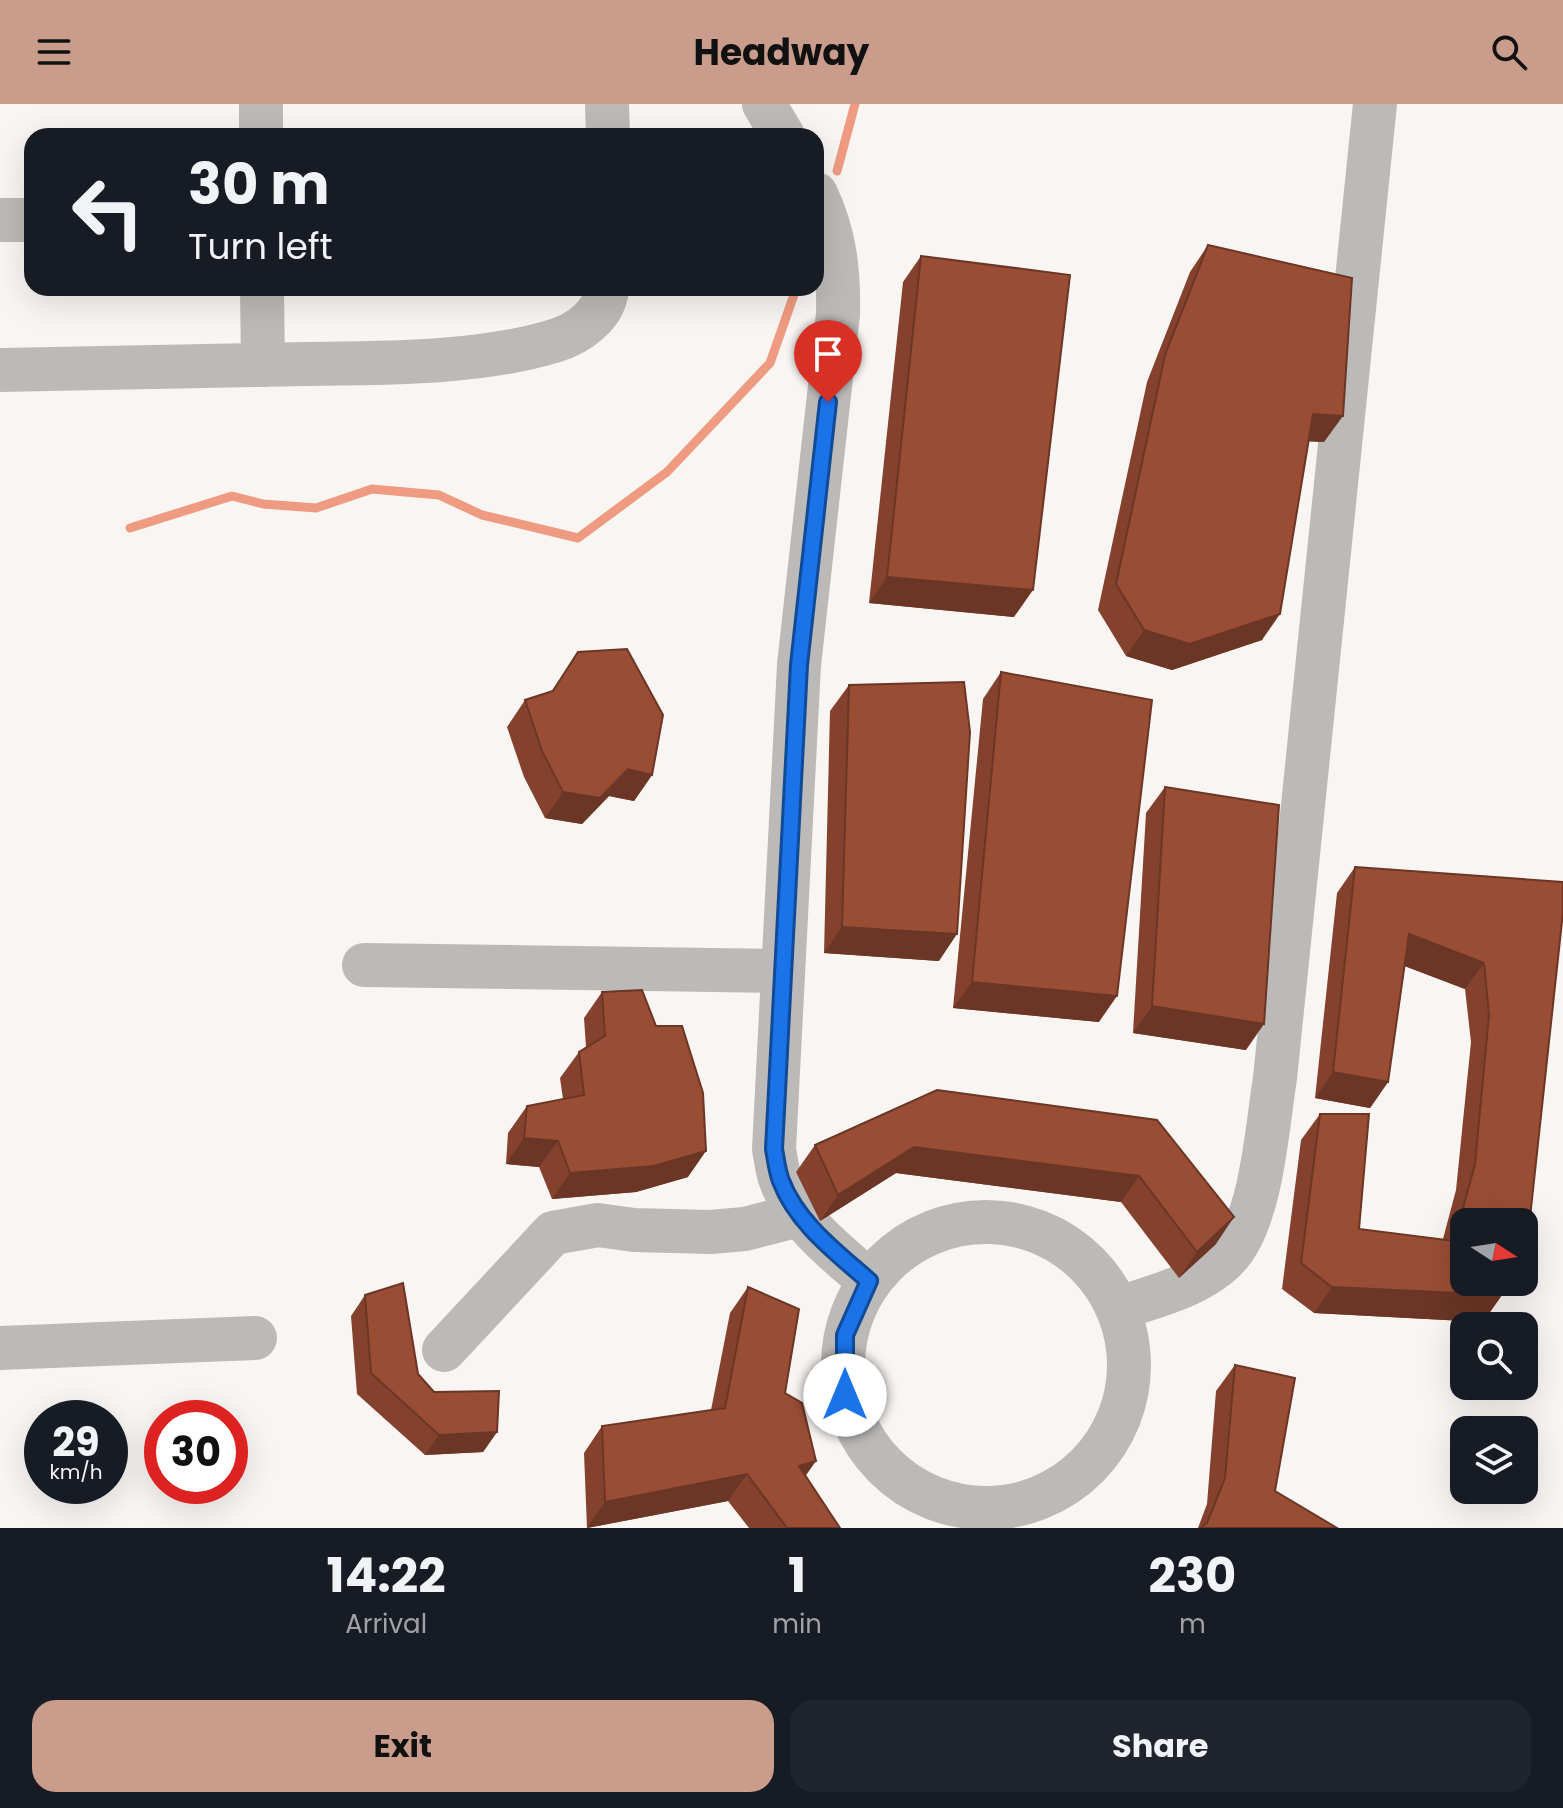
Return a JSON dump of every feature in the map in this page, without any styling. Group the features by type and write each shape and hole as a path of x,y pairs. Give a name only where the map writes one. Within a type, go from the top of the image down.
{"street":[{"path":"261,104 261,128"},
{"path":"607,104 608,128"},
{"path":"764,104 778,128"},
{"path":"1119,1308 1200,1277 1228,1256 1242,1233 1255,1199 1275,1078 1375,104"},
{"path":"824,213 837,257 838,314 799,665 774,1149 781,1180 799,1215 869,1281"},
{"path":"0,220 24,220"},
{"path":"262,296 263,365"},
{"path":"0,370 383,363 502,352 556,341 583,327 599,310 604,296"},
{"path":"364,965 783,971"},
{"path":"444,1350 553,1233 598,1225 634,1230 710,1232 745,1229 799,1215"},
{"path":"1007,1221 1075,1249 1119,1308 1131,1367 1117,1426 1080,1475 1027,1504 966,1519 911,1489 869,1449 845,1395 845,1335 869,1281 907,1244 955,1223 1007,1221"},
{"path":"0,1348 255,1338"}],"building":[{"path":"1208,245 1352,278 1343,416 1313,414 1280,614 1190,644 1144,630 1116,584 1165,355"},
{"path":"921,256 1070,275 1033,590 887,577"},
{"path":"627,649 663,715 652,775 628,769 600,798 563,792 542,751 525,700 553,691 578,652"},
{"path":"1001,672 1152,700 1117,996 972,982"},
{"path":"964,682 970,732 957,934 842,927 849,685"},
{"path":"1165,787 1279,805 1264,1024 1152,1006"},
{"path":"1355,867 1563,882 1563,912 1531,1208 1463,1208 1475,1164 1489,1015 1484,963 1409,934 1388,1082 1333,1072"},
{"path":"642,990 656,1026 682,1026 703,1093 706,1151 654,1166 570,1173 558,1141 524,1138 527,1106 584,1095 579,1052 605,1036 602,992"},
{"path":"937,1090 1157,1120 1234,1217 1197,1252 1139,1176 914,1147 838,1195 815,1145"},
{"path":"1320,1114 1369,1114 1359,1229 1450,1240 1450,1293 1332,1287 1301,1263"},
{"path":"403,1283 418,1374 434,1392 499,1391 497,1432 439,1435 371,1373 365,1295"},
{"path":"748,1287 799,1309 785,1393 802,1403 816,1461 799,1466 840,1528 787,1528 747,1474 605,1502 602,1426 725,1408"},
{"path":"1235,1365 1295,1378 1275,1491 1337,1528 1200,1528 1207,1523 1225,1478"}],"waterway":[{"path":"837,171 855,104"},
{"path":"130,528 232,496 263,504 316,508 372,489 439,495 482,515 578,538 667,472 770,363 794,296"}],"route":[{"path":"828,402 799,665 774,1149 781,1180 799,1215 869,1281 845,1335 845,1395"}]}
